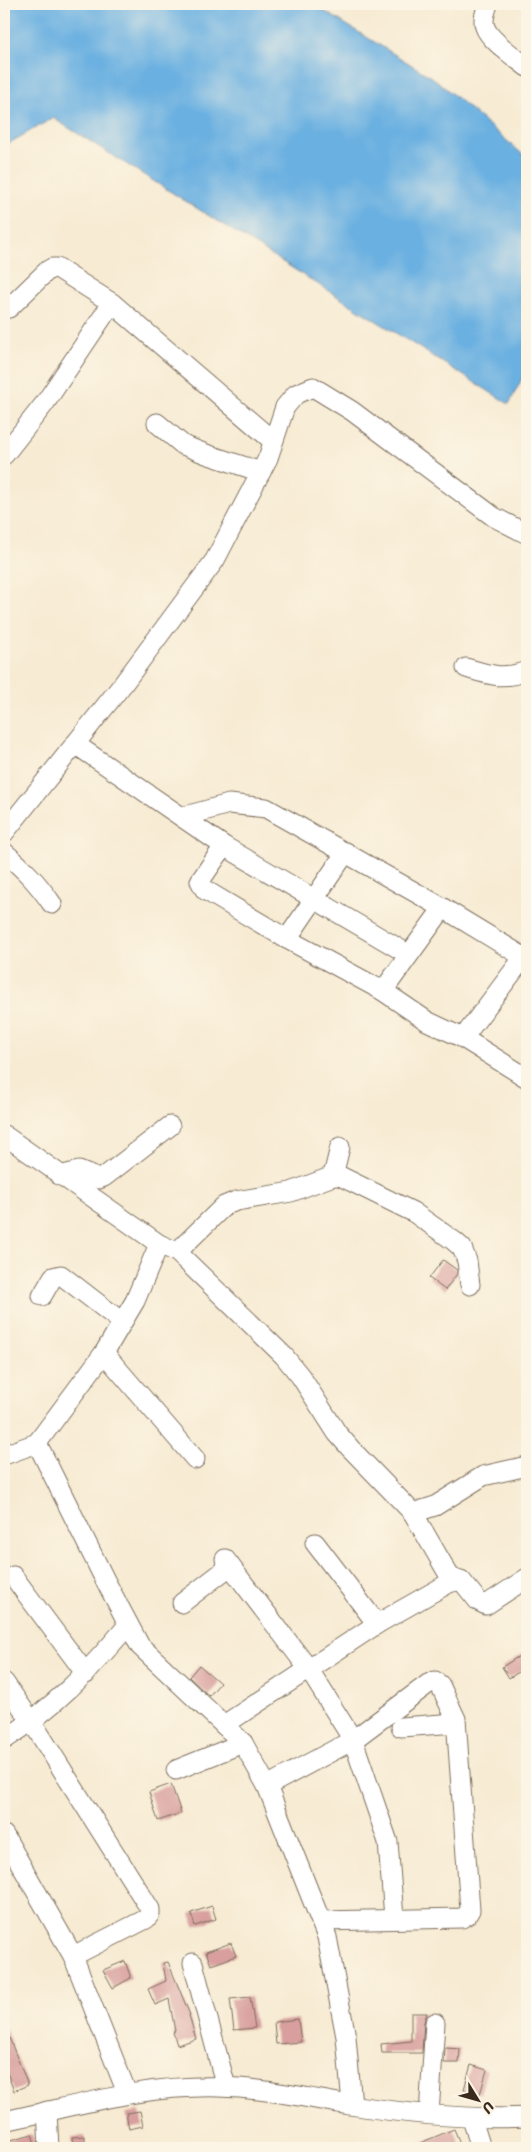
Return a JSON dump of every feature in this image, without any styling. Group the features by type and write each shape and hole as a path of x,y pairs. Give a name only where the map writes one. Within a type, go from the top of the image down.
{"street":[{"path":"488,4 484,16 484,26 527,67"},
{"path":"4,309 9,308 52,268 57,268 112,303 273,440"},
{"path":"4,455 45,403 112,303"},
{"path":"4,833 123,684 215,560 268,458 285,407 296,394 313,387 352,411 494,517 527,534"},
{"path":"157,423 184,445 261,472"},
{"path":"466,668 498,677 514,676 527,671"},
{"path":"75,744 104,766 182,816 224,846 408,954"},
{"path":"182,816 229,804 266,808 346,852 526,958 463,1038"},
{"path":"224,846 200,881 205,890 287,939 383,991 427,1021 463,1038 527,1078"},
{"path":"4,852 38,882 52,904"},
{"path":"287,939 346,852"},
{"path":"383,991 443,908"},
{"path":"60,1176 79,1171 100,1179 170,1126"},
{"path":"4,1135 159,1244 177,1252 284,1356 301,1377 337,1432 350,1448 413,1513 453,1582"},
{"path":"333,1176 340,1147"},
{"path":"177,1252 224,1206 236,1201 291,1192 333,1176 340,1176 413,1212 454,1241 462,1248 467,1261 470,1285"},
{"path":"4,1455 37,1443 104,1353 135,1300 159,1244"},
{"path":"42,1296 53,1277 61,1275 122,1322"},
{"path":"104,1353 195,1459"},
{"path":"37,1443 140,1646 243,1743 267,1786 327,1937 346,2037 352,2105"},
{"path":"413,1513 435,1506 484,1476 527,1466"},
{"path":"315,1543 377,1624"},
{"path":"182,1604 228,1562 308,1668 353,1740 388,1842 394,1918"},
{"path":"13,1576 86,1674"},
{"path":"224,1725 377,1624 456,1579 461,1580 478,1601 486,1605 527,1578"},
{"path":"4,1740 32,1722 86,1674 128,1625"},
{"path":"267,1786 353,1740 428,1684 435,1681 440,1685 456,1723 470,1910 462,1918 321,1921"},
{"path":"4,1682 32,1722 150,1909 150,1914 146,1919 73,1956"},
{"path":"401,1727 418,1728 456,1723"},
{"path":"176,1770 243,1743"},
{"path":"4,1835 73,1956 127,2093"},
{"path":"193,1963 226,2087"},
{"path":"429,2114 435,2023"},
{"path":"4,2121 127,2093 173,2088 226,2087 288,2094 352,2105 472,2119 527,2117"},
{"path":"47,2111 49,2148"},
{"path":"472,2119 481,2148"}],"water":[{"path":"4,4 313,4 436,80 527,158 527,369 509,404 53,118 4,146"}],"building":[{"path":"443,1260 457,1270 457,1274 445,1290 429,1278"},
{"path":"527,1651 527,1667 509,1678 502,1667"},
{"path":"199,1665 220,1683 209,1696 189,1677"},
{"path":"171,1784 181,1813 158,1821 149,1792"},
{"path":"212,1906 216,1919 195,1926 191,1913"},
{"path":"231,1943 236,1956 211,1965 206,1952"},
{"path":"125,1961 131,1978 113,1988 103,1970"},
{"path":"168,1962 190,2015 196,2039 177,2045 173,2032 175,2031 169,1999 155,2005 148,1989 166,1981 163,1963"},
{"path":"250,1997 255,2028 234,2030 230,1999"},
{"path":"411,2013 427,2013 424,2022 422,2053 382,2053 381,2044 411,2041"},
{"path":"298,2019 301,2042 276,2044 274,2022"},
{"path":"4,2025 28,2085 14,2091 4,2065"},
{"path":"445,2048 460,2049 459,2063 444,2063"},
{"path":"471,2065 487,2070 480,2094 464,2089"},
{"path":"140,2111 143,2126 129,2129 126,2113"},
{"path":"454,2129 462,2148 408,2148"},
{"path":"32,2134 36,2148 4,2148 4,2142"},
{"path":"85,2136 85,2148 73,2148 72,2137"}]}
